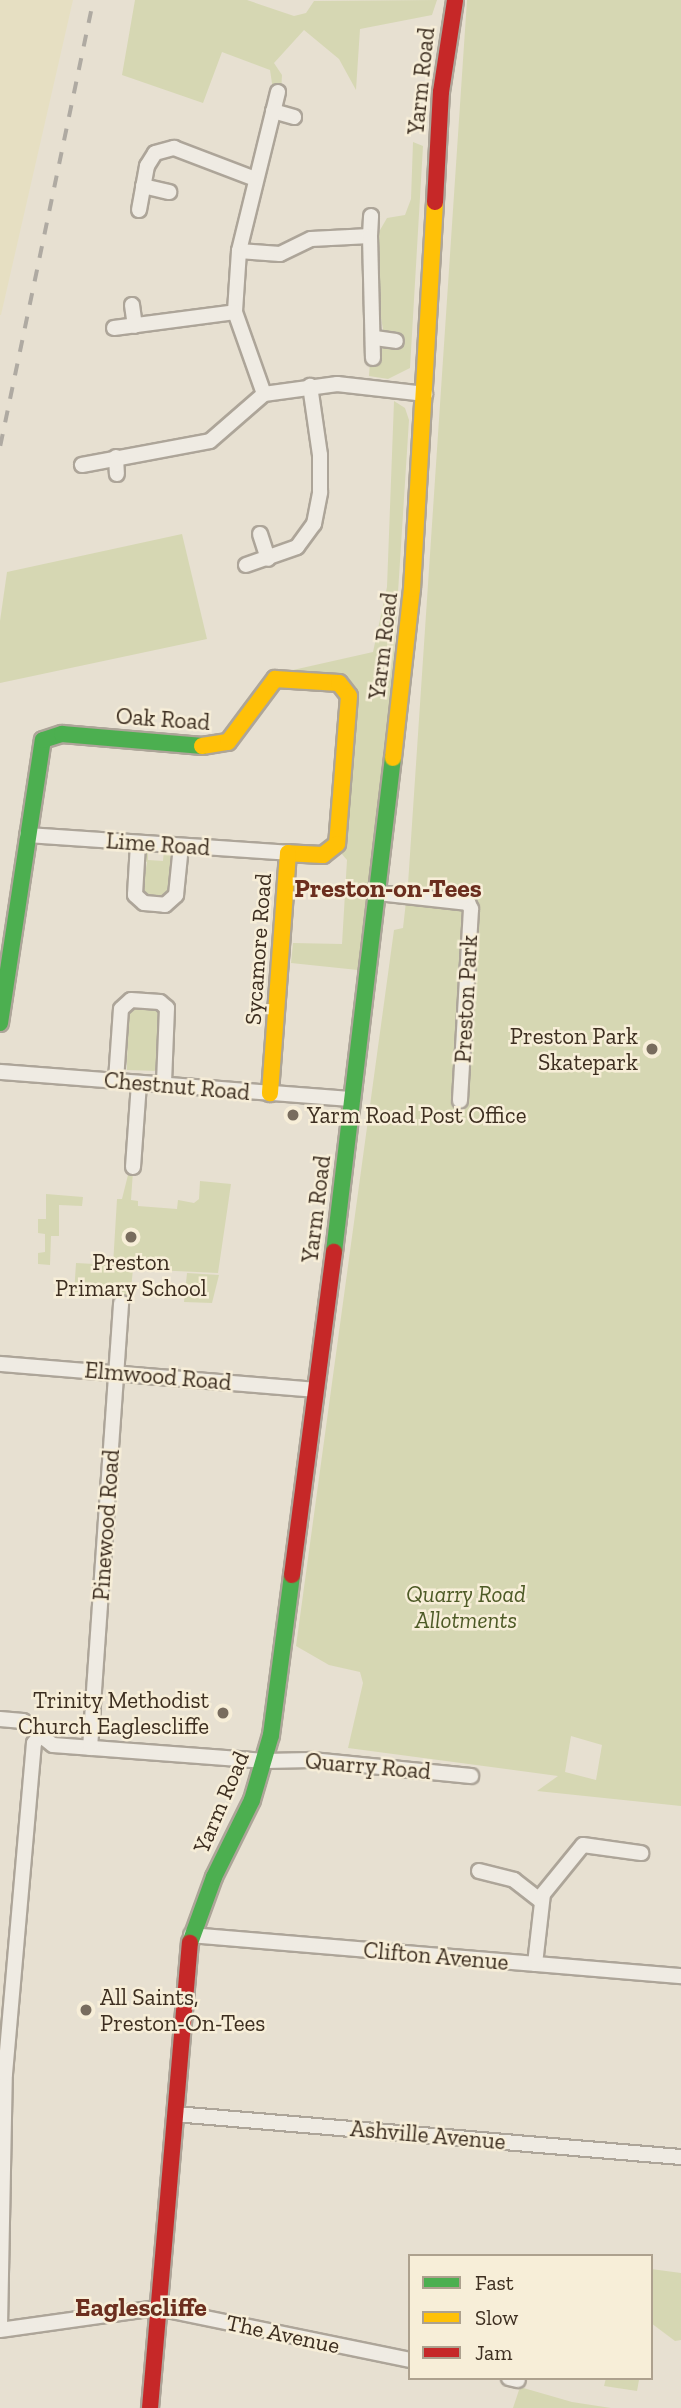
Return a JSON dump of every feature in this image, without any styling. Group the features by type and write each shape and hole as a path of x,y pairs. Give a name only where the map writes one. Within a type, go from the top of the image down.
{"main road":[{"name":"Yarm Road","path":"150,2408 191,1935 265,1761 353,1099 412,589 440,92 455,0"},
{"name":"Oak Road","path":"27,835 40,747 47,736 216,747 228,742 275,679 344,686"},
{"name":"Sycamore Road","path":"270,1094 288,853 323,855 337,844 349,696 344,686"},
{"path":"0,1023 27,835"}],"street":[{"path":"264,394 235,312 239,251 278,92"},
{"path":"273,111 294,117"},
{"path":"139,209 143,186 155,153 174,148 255,178"},
{"path":"143,186 169,192"},
{"path":"371,216 375,338 373,358"},
{"path":"239,251 280,254 312,239 370,236"},
{"path":"132,305 135,326"},
{"path":"114,328 235,312"},
{"path":"375,338 396,341"},
{"path":"82,465 116,457 176,450 209,441 264,394 337,384 425,394"},
{"path":"246,565 297,547 314,524 320,492 320,455 310,386"},
{"path":"116,457 117,474"},
{"path":"260,534 268,559"},
{"name":"Lime Road","path":"27,835 288,853"},
{"path":"138,844 135,895 144,903 165,905 176,895 181,846"},
{"name":"Preston Park","path":"378,893 468,904 471,909 460,1101"},
{"path":"116,1080 121,1009 131,1000 160,1002 167,1008 164,1084"},
{"name":"Chestnut Road","path":"0,1072 353,1099"},
{"path":"133,1167 139,1083"},
{"name":"Pinewood Road","path":"90,1748 121,1303"},
{"name":"Elmwood Road","path":"0,1364 316,1390"},
{"name":"Quarry Road","path":"0,1719 23,1721 53,1745 265,1761 311,1760 471,1776"},
{"path":"0,2328 9,2032 34,1743 40,1736"},
{"path":"535,1964 540,1900 583,1845 641,1853"},
{"path":"479,1871 514,1880 540,1900"},
{"name":"Clifton Avenue","path":"191,1935 681,1976"},
{"name":"Ashville Avenue","path":"175,2114 681,2157"},
{"name":"The Avenue","path":"0,2328 157,2308 408,2360"}],"shaded area":[{"path":"0,0 73,0 1,315 0,315"}],"green space":[{"path":"135,0 247,0 294,16 306,13 314,1 437,0 432,15 360,29 356,90 339,59 304,30 274,63 282,75 281,93 273,90 270,70 222,52 203,103 122,75"},
{"name":"Quarry Road Allotments","path":"467,0 681,0 681,1806 537,1791 558,1776 348,1748 363,1683 360,1672 329,1665 296,1646 394,930 403,928","holes":["571,1736 602,1745 596,1780 565,1772"]},
{"path":"413,142 423,146 410,368 388,379 369,376 370,361 379,362 380,350 386,346 373,273 376,237 387,218 405,215 411,199"},
{"path":"394,401 405,408 409,420 393,671 358,970 291,963 293,943 342,944 347,860 341,853 347,835 351,794 347,789 359,700 353,684 343,676 284,672 373,652 387,587"},
{"path":"182,534 207,639 0,683 0,621 7,572"},
{"path":"148,849 148,860 163,861 164,850 173,852 177,861 171,865 170,892 164,897 142,893 147,862 141,859"},
{"path":"129,1006 160,1007 158,1071 127,1070"},
{"path":"129,1171 133,1171 131,1200 138,1201 138,1206 177,1209 178,1200 194,1203 199,1199 200,1181 231,1184 218,1273 133,1269 130,1299 74,1294 76,1263 113,1265 117,1199 122,1199"},
{"path":"46,1194 83,1197 82,1206 59,1205 59,1236 51,1236 50,1265 38,1264 38,1253 45,1252 45,1234 38,1233 38,1219 46,1219"},
{"path":"187,1273 219,1275 212,1303 184,1302"},
{"path":"653,2269 681,2273 681,2340 675,2341 653,2324"},
{"path":"606,2380 639,2380 637,2391 604,2386"},
{"path":"520,2387 572,2402 611,2408 513,2408"}],"railway":[{"path":"0,446 93,0"}],"traffic: fast":[{"path":"0,1023 43,740 62,734 202,746"},
{"path":"334,1252 393,758"},
{"path":"190,1943 214,1877 252,1800 271,1735 292,1575"}],"traffic: slow":[{"path":"393,758 412,589 435,202"},
{"path":"202,746 228,742 275,679 339,683 349,696 337,844 323,855 288,853 270,1093"}],"traffic: jam":[{"path":"435,202 441,92 455,0"},
{"path":"292,1575 334,1252"},
{"path":"150,2408 190,1943"}],"place":[{"name":"Preston Park Skatepark","path":"652,1049"},
{"name":"Yarm Road Post Office","path":"293,1115"},
{"name":"Preston Primary School","path":"131,1237"},
{"name":"Trinity Methodist Church Eaglescliffe","path":"223,1713"},
{"name":"All Saints, Preston-On-Tees","path":"86,2010"}],"district":[{"name":"Preston-on-Tees","path":"388,889"},
{"name":"Eaglescliffe","path":"141,2308"}]}
